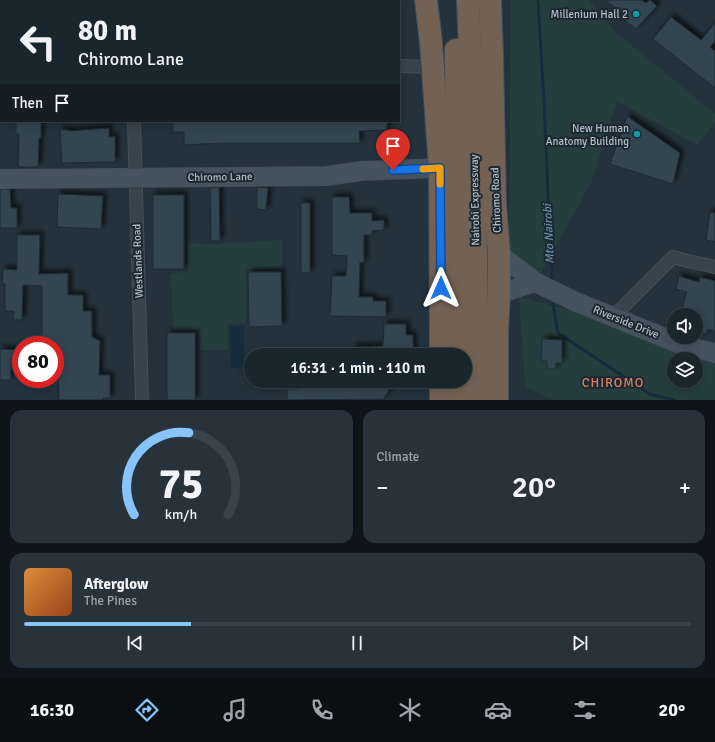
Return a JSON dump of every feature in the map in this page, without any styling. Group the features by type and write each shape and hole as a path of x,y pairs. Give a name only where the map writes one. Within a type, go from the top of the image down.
{"highway":[{"path":"426,0 431,43 440,168 441,348"},
{"path":"431,43 434,0"},
{"path":"434,0 442,59 458,270"},
{"name":"Nairobi Expressway","path":"455,0 458,270 461,348"},
{"name":"Nairobi Expressway","path":"468,0 473,128 479,400"},
{"name":"Chiromo Road","path":"490,0 495,204 499,294 497,332 497,400"},
{"path":"441,388 441,400"},
{"path":"461,388 461,400"}],"street":[{"path":"400,66 432,68"},
{"name":"Westlands Road","path":"134,122 142,400"},
{"name":"Chiromo Lane","path":"0,179 327,176 361,171 440,168"},
{"name":"Riverside Drive","path":"498,254 537,283 574,301 685,346 715,353"},
{"path":"614,316 674,257 715,267"},
{"path":"499,294 537,283"}],"green space":[{"path":"511,0 589,0 612,29 715,114 715,122 697,145 617,101 591,183 539,277 509,266"},
{"path":"282,240 282,268 246,270 246,323 227,324 228,350 200,350 199,330 173,330 171,273 188,272 188,243 214,244"},
{"path":"519,297 602,318 667,342 667,344 672,344 693,352 667,352 667,388 703,388 703,356 715,360 715,400 554,400 525,387"}],"water":[{"path":"230,326 244,326 244,368 231,368"}],"building":[{"name":"Millenium Hall 2","path":"606,0 642,0 646,3 650,0 657,6 636,29 623,19 625,17"},
{"path":"671,17 701,40 715,23 715,41 710,47 715,51 715,88 653,39"},
{"name":"New Human Anatomy Building","path":"627,116 680,153 673,184 610,164"},
{"path":"16,122 41,122 38,167 18,167 19,134 16,134"},
{"path":"173,122 387,122 387,130 359,131 360,143 224,143 184,145 184,132 173,132"},
{"path":"109,128 109,137 115,136 115,162 62,163 60,130 69,131"},
{"path":"219,187 220,241 211,241 210,188"},
{"path":"257,187 268,188 266,210 257,209"},
{"path":"0,189 10,189 11,208 17,208 17,228 0,228"},
{"path":"58,194 103,196 101,229 57,227"},
{"path":"153,195 184,195 184,269 153,269"},
{"path":"332,197 349,197 350,213 372,213 372,221 384,220 384,230 372,231 372,235 364,235 364,263 360,262 359,297 373,297 373,301 386,301 386,317 330,316 332,276 346,276 347,256 332,255"},
{"path":"301,203 310,203 310,273 301,273"},
{"path":"710,212 715,213 715,242 706,240"},
{"path":"17,235 40,235 39,274 68,273 68,295 83,295 83,311 92,311 92,337 100,341 99,375 110,375 110,398 103,398 103,400 59,400 59,388 64,388 64,336 42,336 42,286 23,285 22,320 13,320 14,311 5,311 5,284 2,284 3,269 17,270"},
{"path":"248,272 281,272 282,326 249,327"},
{"path":"679,276 699,282 700,277 715,281 715,331 708,329 706,334 703,333 703,308 682,308 687,292 676,289"},
{"path":"384,324 406,324 406,335 413,335 413,348 353,348 383,346"},
{"path":"167,333 195,333 195,400 167,400"},
{"path":"542,339 562,340 562,363 556,363 556,369 547,369 547,361 541,361"},
{"path":"0,349 12,350 11,380 0,380"},
{"path":"390,388 383,399 287,400 287,389"}],"waterway":[{"name":"Mto Nairobi","path":"538,0 552,284"},
{"name":"Mto Nairobi","path":"552,298 558,333 650,394 674,400"}],"slow traffic":[{"path":"423,169 440,168 440,184"}],"place":[{"name":"Millenium Hall 2","path":"636,14"},
{"name":"New Human Anatomy Building","path":"637,134"}],"district":[{"name":"CHIROMO","path":"613,383"}],"route":[{"path":"393,170 440,168 441,288"}]}
